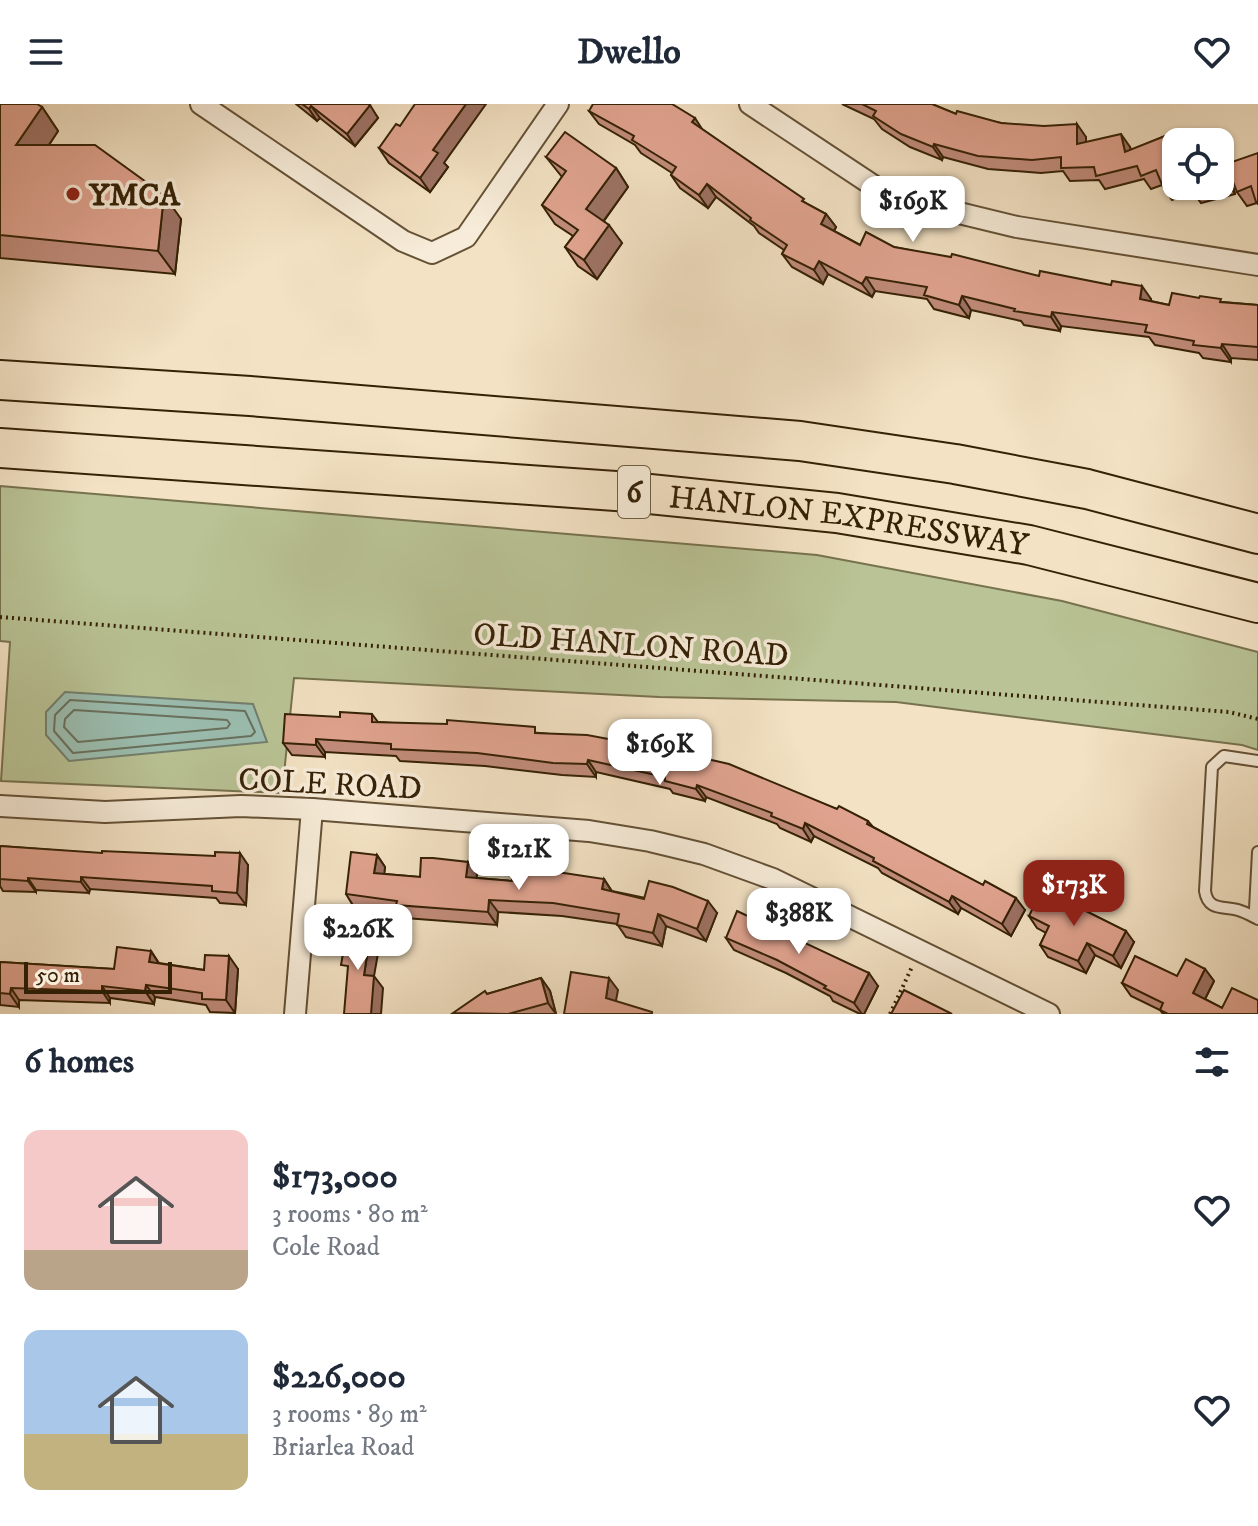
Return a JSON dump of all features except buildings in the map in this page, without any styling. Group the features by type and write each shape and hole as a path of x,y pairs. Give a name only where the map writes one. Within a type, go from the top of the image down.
{"highway":[{"name":"HANLON EXPRESSWAY","path":"0,380 266,397 800,441 955,464 1087,489 1258,534"},
{"name":"HANLON EXPRESSWAY","path":"0,448 630,492 837,513 1029,545 1258,603"}],"street":[{"path":"201,104 403,241 432,253 466,237 558,104"},
{"path":"750,104 889,196 1017,227 1258,265"},
{"name":"COLE ROAD","path":"0,806 105,812 241,806 312,809 589,831 650,841 704,854 773,879 1049,1014"},
{"path":"295,1014 312,809"}],"lane":[{"path":"1258,761 1224,756 1218,758 1212,767 1205,891 1208,902 1213,906 1258,917"},
{"path":"1258,852 1255,909 1258,917"}],"path":[{"name":"OLD HANLON ROAD","path":"0,617 1229,712 1258,719"},
{"path":"890,1014 920,951"}],"green space":[{"path":"0,486 817,555 1062,601 1258,652 1258,750 1242,745 896,702 659,697 294,678 282,793 1,781 10,642 0,641"}],"water":[{"path":"65,692 253,704 267,742 69,761 46,735 46,712"}],"place":[{"name":"YMCA","path":"73,194"}]}
